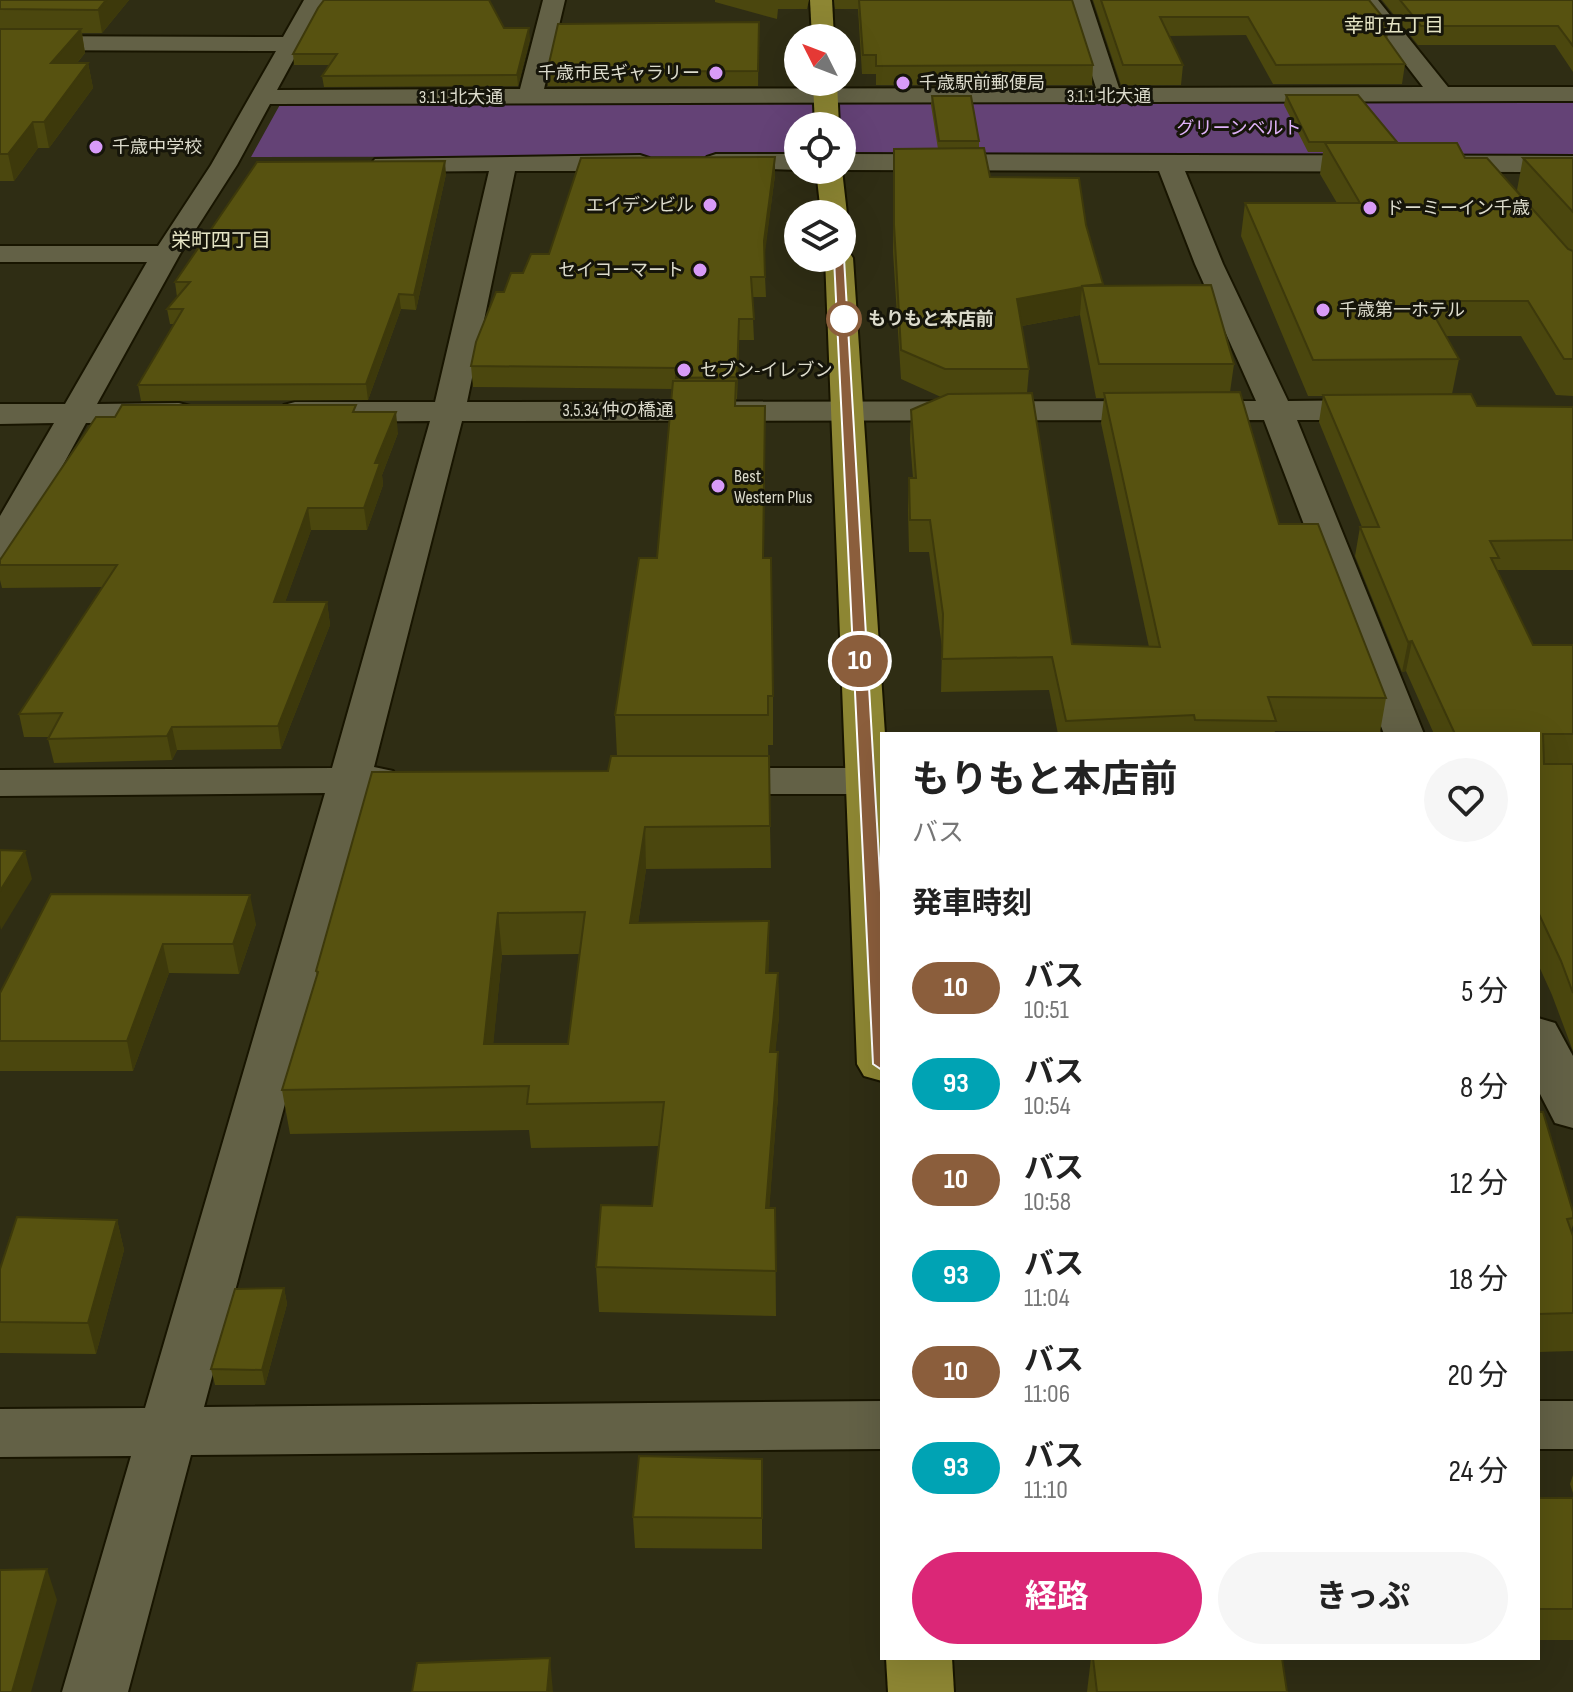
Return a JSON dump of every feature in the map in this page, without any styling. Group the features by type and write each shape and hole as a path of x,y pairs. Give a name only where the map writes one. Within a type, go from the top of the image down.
{"highway":[{"path":"821,0 822,24"},
{"path":"840,272 874,781 880,993"},
{"path":"919,1660 921,1692"}],"street":[{"path":"0,547 166,254 224,165 315,0"},
{"path":"530,97 554,0"},
{"path":"1079,0 1110,96"},
{"path":"1367,0 1440,93"},
{"path":"0,43 288,44"},
{"name":"3.1.1 北大通","path":"261,97 530,97 784,90"},
{"name":"3.1.1 北大通","path":"856,90 1110,96 1573,94"},
{"path":"690,163 784,162"},
{"path":"856,162 1573,164"},
{"path":"1169,162 1209,264 1277,411 1403,732"},
{"path":"95,1692 350,780 449,410 504,163"},
{"path":"364,164 659,163"},
{"path":"1476,164 1498,187"},
{"path":"224,165 255,165"},
{"path":"0,254 166,254"},
{"name":"3.5.34 仲の橋通","path":"262,412 1402,410"},
{"path":"0,414 216,412"},
{"path":"0,783 412,780"},
{"path":"675,781 874,781"},
{"path":"1540,1038 1573,1111"},
{"path":"0,1433 880,1425"},
{"path":"1540,1425 1573,1425"}],"green space":[{"name":"グリーンベルト","path":"282,101 1573,101 1573,154 856,156 856,112 784,112 784,156 251,157"}],"building":[{"path":"0,0 106,0 98,10 0,9"},
{"path":"324,0 489,0 504,28 529,28 517,75 322,76 337,54 293,54"},
{"path":"859,0 1072,0 1093,65 876,66 876,55 863,55"},
{"path":"1101,0 1369,0 1390,26 1378,26 1405,64 1276,65 1248,17 1160,17 1183,65 1123,65"},
{"path":"1400,0 1573,0 1573,46 1558,26 1421,26"},
{"path":"759,22 758,71 547,72 558,24"},
{"path":"0,29 81,29 51,63 88,63 44,122 33,122 8,154 0,154"},
{"path":"1286,95 1358,95 1397,142 1309,142"},
{"path":"932,96 971,96 979,141 939,141"},
{"path":"1325,143 1457,143 1465,158 1487,158 1573,251 1573,359 1564,359 1528,301 1426,301 1459,359 1313,360 1245,203 1360,203"},
{"path":"984,148 990,177 1079,178 1086,225 1103,284 1017,299 1029,369 945,369 901,350 894,225 894,149"},
{"path":"775,157 764,241 765,277 751,277 754,319 739,319 737,377 676,378 677,368 471,366 476,342 496,292 504,292 511,273 523,273 531,254 549,254 581,158"},
{"path":"1523,158 1573,158 1573,212"},
{"path":"445,161 414,295 399,294 366,384 138,385 183,309 167,309 190,282 175,282 257,162"},
{"path":"1211,285 1234,364 1099,364 1082,286"},
{"path":"673,381 736,381 735,406 765,406 763,558 771,558 773,696 768,696 768,715 615,715 639,558 657,558"},
{"path":"1240,392 1279,524 1318,524 1386,698 1268,697 1276,721 1195,720 1194,715 1066,721 1052,657 942,659 943,614 930,520 910,520 909,478 916,478 911,410 948,394 1032,393 1072,644 1160,647 1104,393"},
{"path":"1471,394 1477,406 1573,407 1573,540 1490,541 1499,558 1491,558 1533,645 1573,645 1573,734 1543,734 1544,764 1573,764 1573,993 1540,916 1540,732 1454,732 1412,641 1408,642 1360,527 1379,527 1323,395"},
{"path":"122,405 356,405 353,412 396,412 375,463 380,463 364,508 308,508 274,602 327,602 278,726 172,727 167,736 48,739 62,713 19,714 117,565 0,565 0,560 96,417 115,417"},
{"path":"611,756 769,756 770,826 645,827 630,923 769,921 766,973 778,973 770,1052 778,1052 766,1208 775,1208 776,1271 596,1267 601,1205 652,1206 664,1102 527,1104 529,1086 282,1090 318,972 372,772 608,771","holes":["585,912 568,1044 484,1044 498,913"]},
{"path":"0,850 25,851 0,891"},
{"path":"51,894 250,895 233,944 163,944 127,1041 0,1041 0,993"},
{"path":"1540,1112 1543,1112 1573,1212 1573,1218 1567,1219 1573,1236 1573,1313 1540,1314"},
{"path":"17,1217 117,1220 88,1323 0,1322 0,1269"},
{"path":"284,1288 262,1370 211,1369 235,1289"},
{"path":"639,1456 762,1459 762,1518 633,1517"},
{"path":"1540,1498 1573,1498 1573,1609 1540,1609"},
{"path":"47,1569 12,1692 0,1692 0,1570"},
{"path":"550,1658 547,1692 412,1692 417,1663"},
{"path":"1093,1660 1282,1660 1287,1692 1097,1692"}],"bus line":[{"name":"10","path":"841,272 880,1032"}],"place":[{"name":"千歳市民ギャラリー","path":"716,73"},
{"name":"千歳駅前郵便局","path":"903,83"},
{"name":"千歳中学校","path":"96,147"},
{"name":"エイデンビル","path":"710,205"},
{"name":"ドーミーイン千歳","path":"1370,208"},
{"name":"セイコーマート","path":"700,270"},
{"name":"千歳第一ホテル","path":"1323,310"},
{"name":"もりもと本店前","path":"844,319"},
{"name":"セブン-イレブン","path":"684,370"},
{"name":"Best Western Plus","path":"718,486"}],"district":[{"name":"幸町五丁目","path":"1394,26"},
{"name":"栄町四丁目","path":"221,241"}]}
